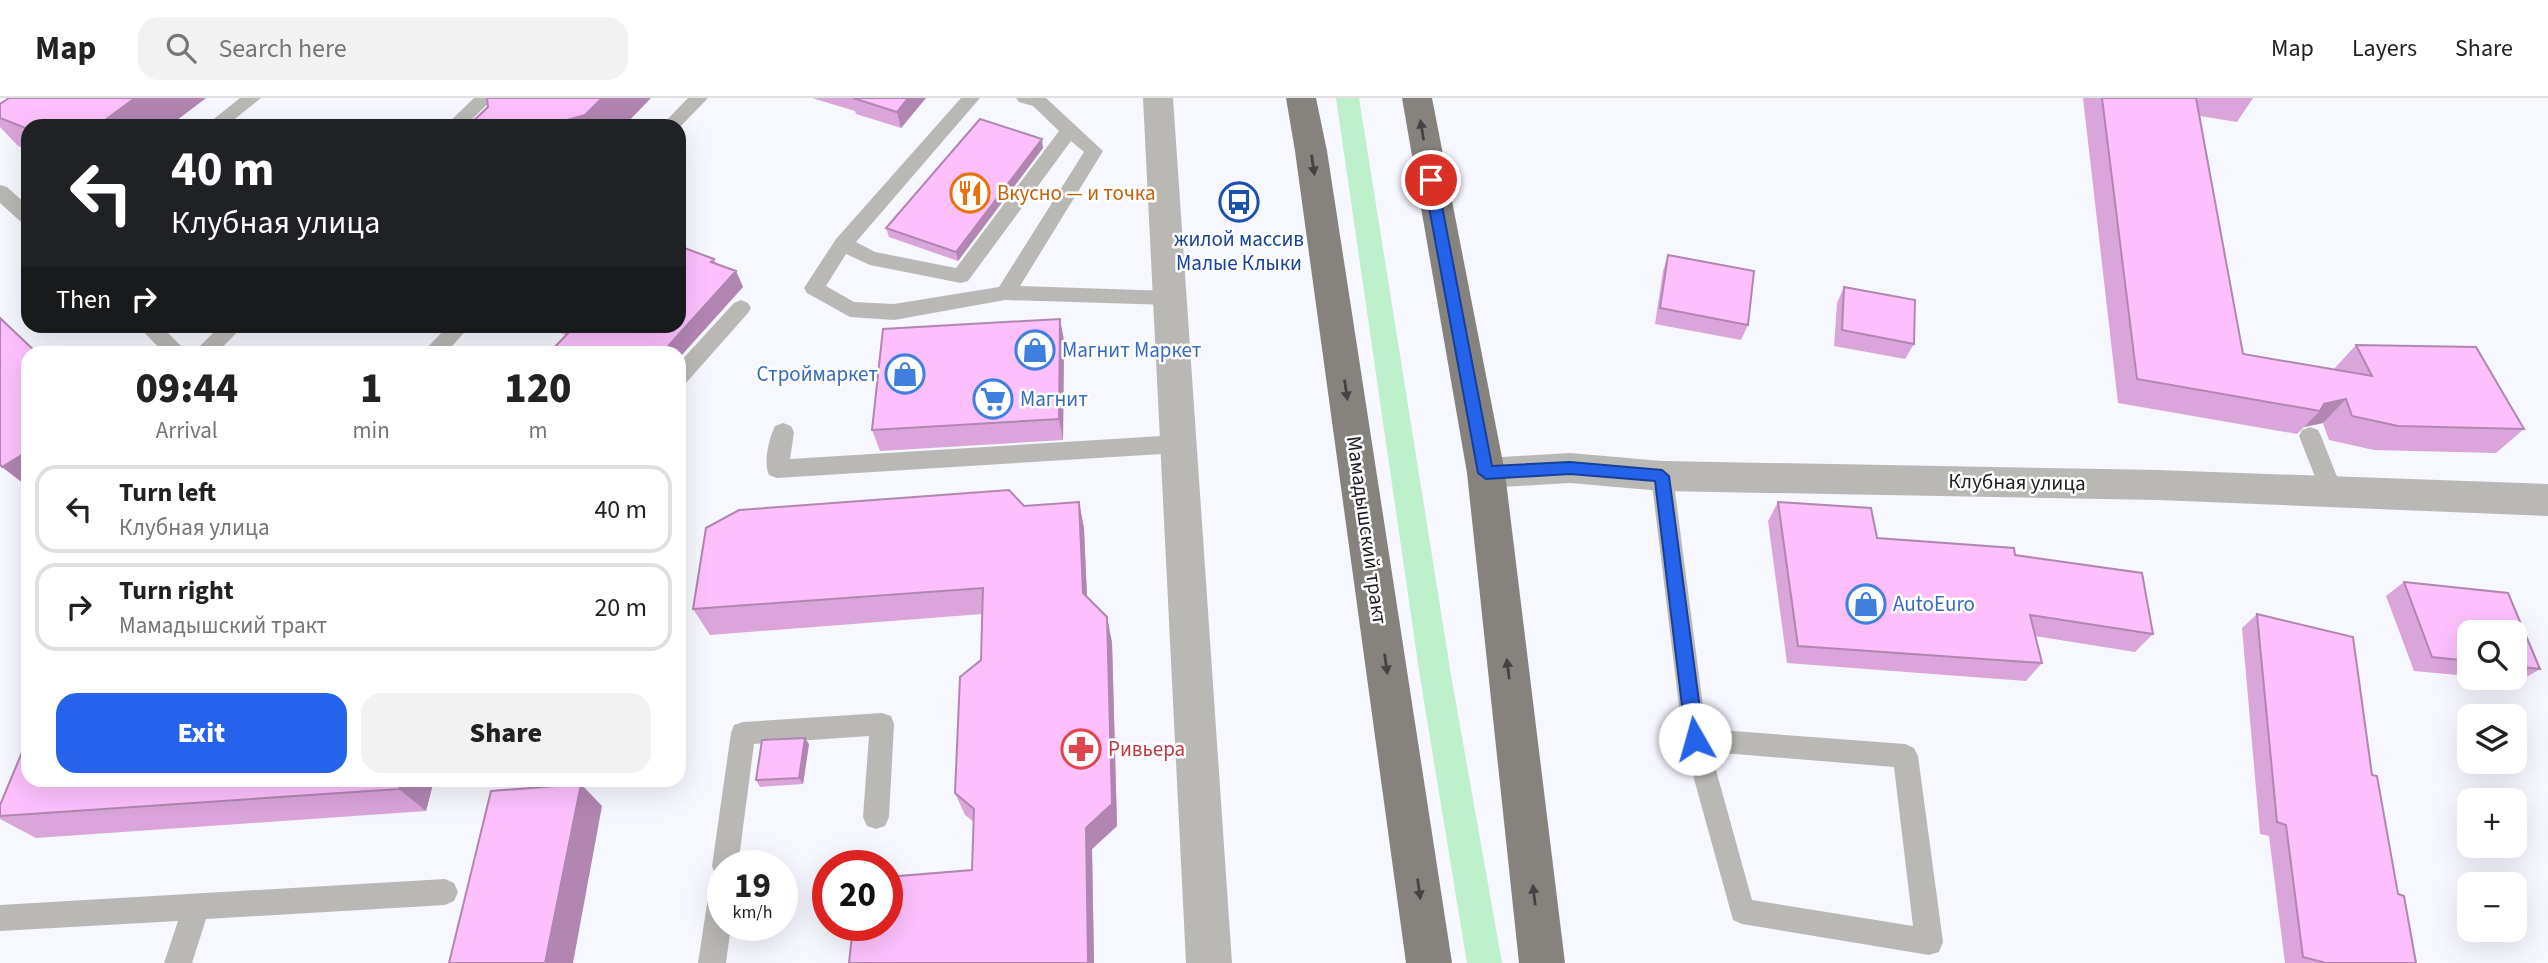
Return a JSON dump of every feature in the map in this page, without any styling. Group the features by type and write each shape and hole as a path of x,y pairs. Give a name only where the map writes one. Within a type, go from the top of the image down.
{"main road":[{"name":"Мамадышский тракт","path":"1301,98 1311,151 1429,963"},
{"path":"1417,98 1435,208 1486,473 1542,963"}],"street":[{"path":"1158,98 1209,963"},
{"name":"Клубная улица","path":"1486,473 1570,468 1662,476 2158,485 2548,500"}],"lane":[{"path":"224,119 252,98"},
{"path":"462,119 485,98"},
{"path":"677,119 699,98"},
{"path":"971,98 843,244 814,288 850,309 894,312 1005,293 1170,298"},
{"path":"1005,293 1094,151 1039,102 1025,98"},
{"path":"843,244 870,258 961,276 1069,130"},
{"path":"0,192 21,211"},
{"path":"686,369 741,308"},
{"path":"156,333 170,346"},
{"path":"211,346 225,333"},
{"path":"439,346 453,333"},
{"path":"783,432 777,469 1178,444"},
{"path":"2310,436 2332,492"},
{"path":"1662,476 1695,739 1742,911 1929,942 1905,757 1695,739"},
{"path":"727,850 743,733 882,724 876,817"},
{"path":"0,918 445,892"},
{"path":"178,963 196,907"},
{"path":"712,963 715,941"}],"green space":[{"path":"1336,98 1359,98 1451,675 1502,963 1467,963 1420,677"}],"building":[{"path":"9,98 135,98 106,119 21,119 21,126 0,118 0,104"},
{"path":"487,98 602,98 585,115 571,119 475,119 488,107"},
{"path":"853,98 908,98 897,112"},
{"path":"2102,98 2196,98 2243,354 2372,376 2356,345 2476,347 2524,429 2398,426 2352,416 2346,399 2324,404 2320,411 2137,379"},
{"name":"Вкусно — и точка","path":"980,119 1042,139 956,252 886,228"},
{"path":"686,249 736,271 686,326"},
{"path":"1668,255 1754,271 1748,325 1660,308"},
{"path":"1844,287 1915,300 1914,344 1842,330"},
{"path":"0,318 30,346 21,346 21,455 2,467"},
{"path":"1060,319 1059,419 872,430 883,329"},
{"path":"568,333 680,333 668,346 556,346"},
{"path":"1009,490 1024,506 1079,502 1083,593 1107,617 1112,804 1086,828 1088,963 849,963 851,941 903,941 903,876 972,870 974,809 955,793 960,677 981,660 983,588 693,609 706,528 739,510"},
{"path":"1778,502 1871,508 1877,538 2014,548 2015,555 2142,573 2153,634 2030,615 2042,663 1798,646"},
{"path":"2404,582 2508,593 2519,620 2457,620 2457,660 2432,657"},
{"path":"2257,614 2353,637 2372,775 2377,776 2398,894 2404,896 2416,963 2326,963 2303,957 2286,825 2277,822"},
{"path":"2527,638 2540,669 2527,667"},
{"path":"805,738 799,778 756,780 762,740"},
{"path":"21,755 21,787 399,787 0,816 0,805"},
{"path":"580,787 545,963 449,963 491,791"}],"place":[{"name":"Вкусно — и точка","path":"970,193"},
{"name":"жилой массив Малые Клыки","path":"1239,202"},
{"name":"Магнит Маркет","path":"1035,350"},
{"name":"Строймаркет","path":"905,374"},
{"name":"Магнит","path":"993,399"},
{"name":"AutoEuro","path":"1866,604"},
{"name":"Ривьера","path":"1081,749"}],"route":[{"path":"1431,180 1486,473 1570,468 1662,476 1695,739"}]}
